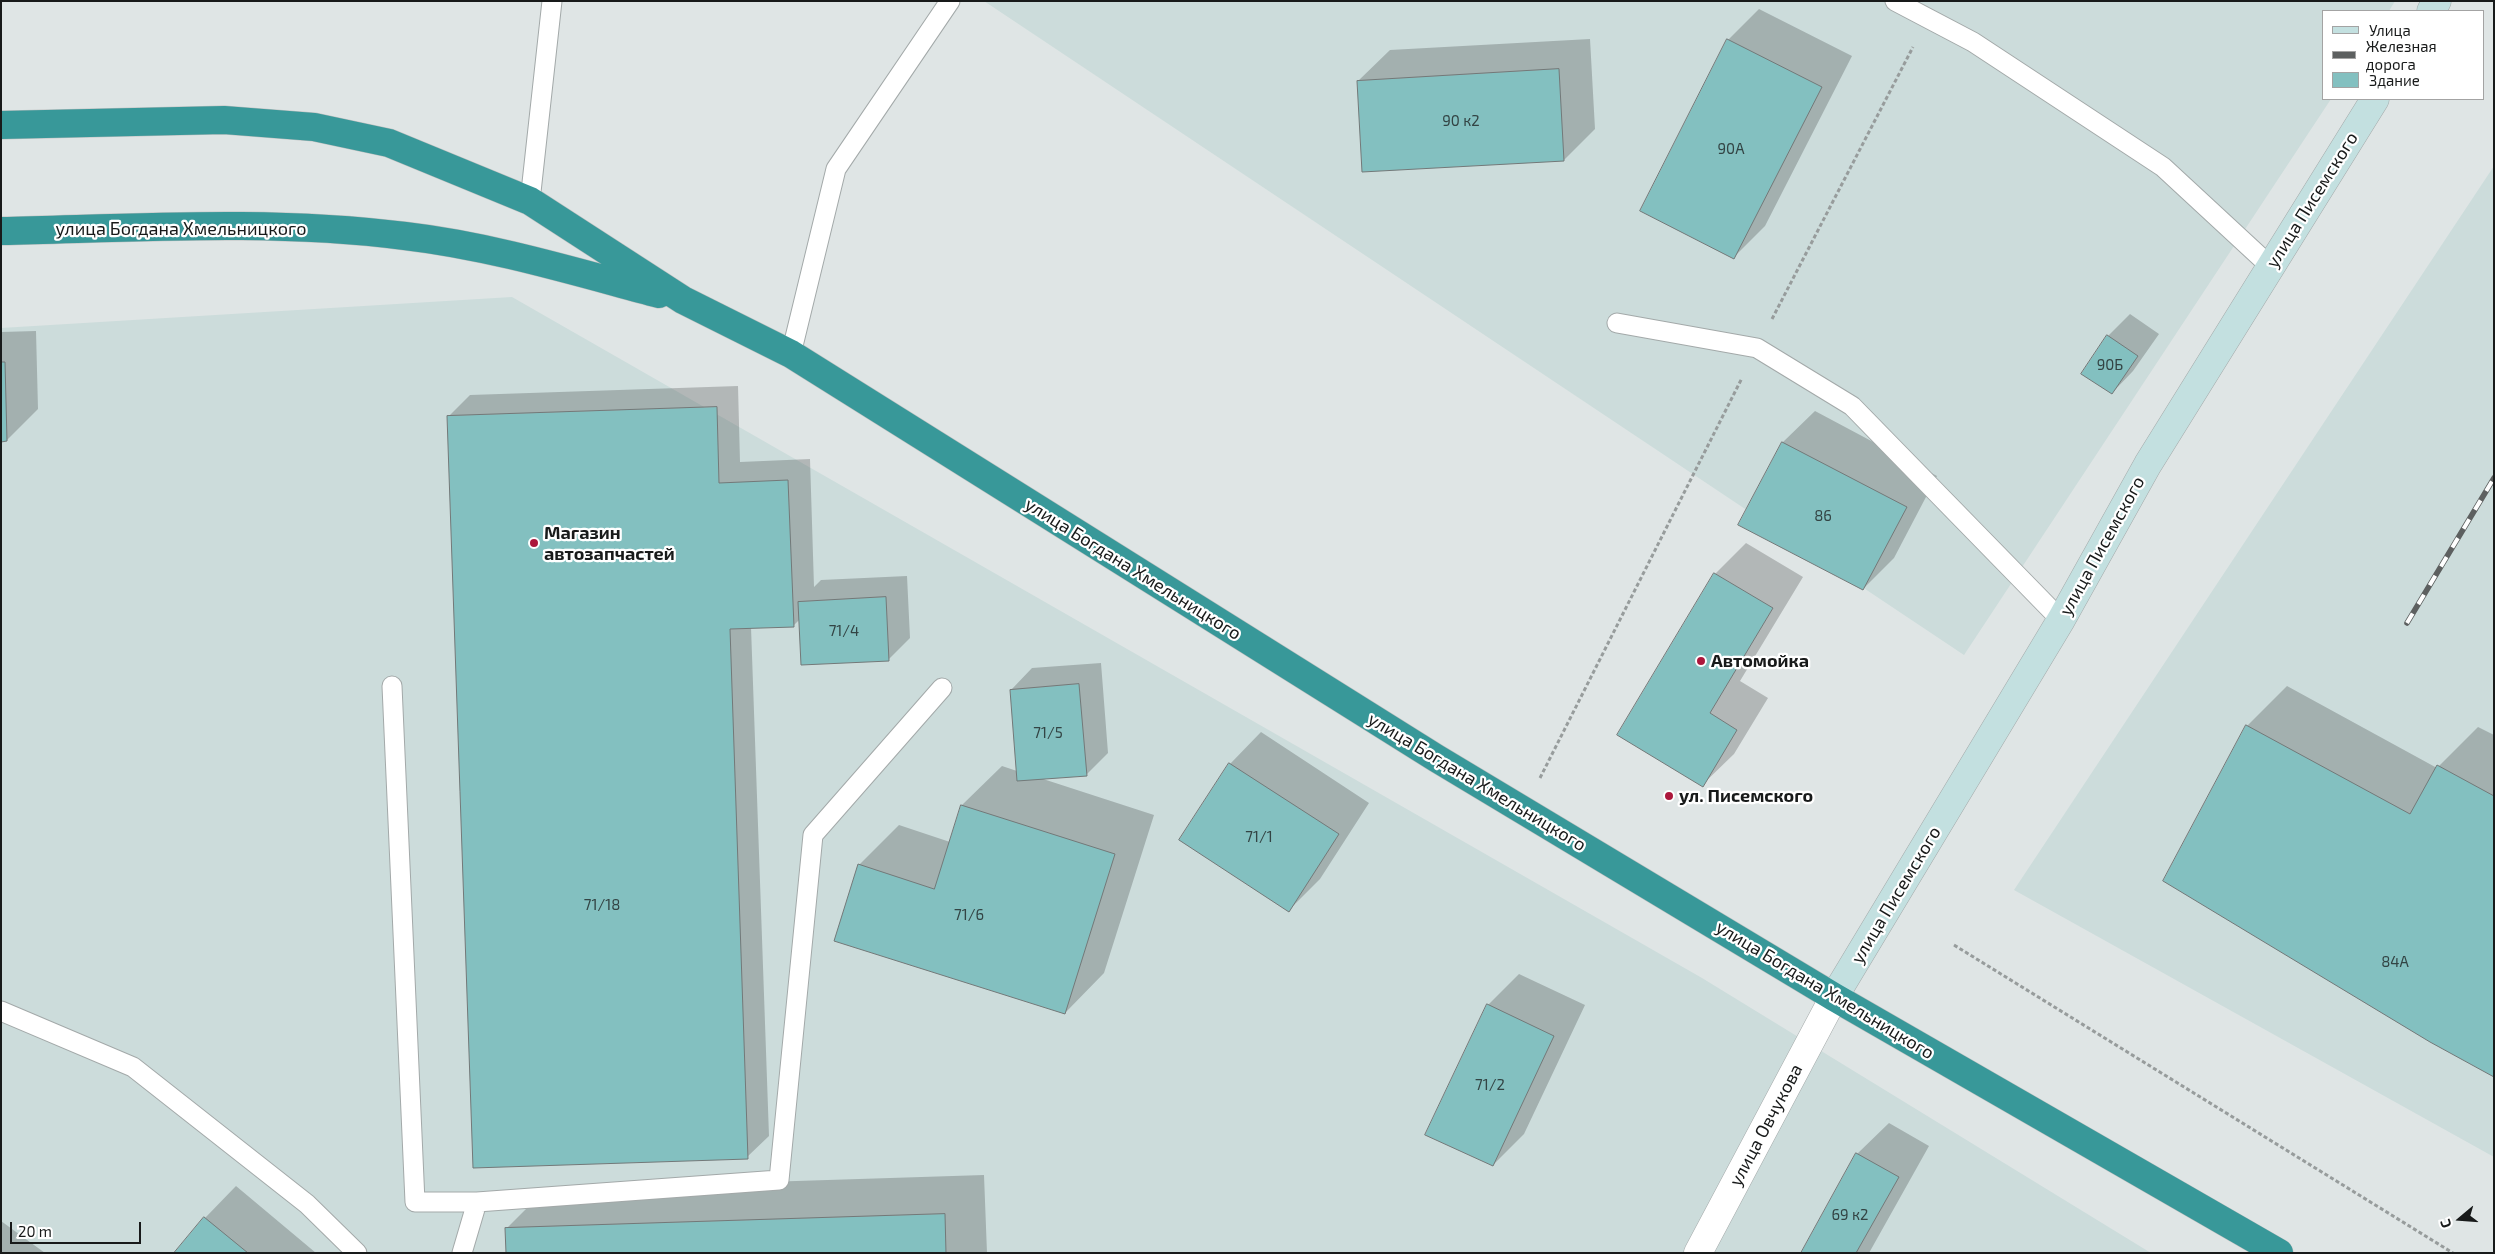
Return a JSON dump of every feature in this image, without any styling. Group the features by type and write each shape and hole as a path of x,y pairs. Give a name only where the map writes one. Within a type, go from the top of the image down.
{"highway":[{"name":"улица Богдана Хмельницкого","path":"1,125 224,120 314,127 389,143 530,201 683,300 790,354 1436,758 1834,997 2279,1253"},
{"name":"улица Богдана Хмельницкого","path":"1,231 276,225 406,236 516,257 683,300"}],"street":[{"name":"улица Писемского","path":"1834,997 2061,620 2148,464 2375,100"},
{"name":"улица Овчукова","path":"1698,1253 1834,997"}],"lane":[{"path":"530,201 552,1"},
{"path":"790,354 836,169 950,1"},
{"path":"1895,1 1973,42 2163,167 2270,266"},
{"path":"1617,323 1757,348 1852,406 2061,620"},
{"path":"392,686 415,1202 477,1202 779,1180 813,835 942,688"},
{"path":"1,1011 133,1067 307,1204 357,1253"},
{"path":"462,1253 477,1202"}],"path":[{"path":"1524,810 1597,662 1927,18"},
{"path":"1954,944 2453,1253"}],"shaded area":[{"path":"984,1 2395,1 2390,10 2322,10 2322,100 2330,100 1964,655"},
{"path":"2494,166 2494,1157 2014,890"},
{"path":"512,297 1702,978 2151,1253 1,1253 1,328"}],"building":[{"path":"1727,39 1822,87 1734,259 1640,211"},
{"path":"1559,69 1564,161 1362,172 1357,81"},
{"path":"2107,335 2138,356 2112,394 2081,374"},
{"path":"1,362 5,362 7,441 1,442"},
{"path":"717,407 719,483 788,480 794,627 730,629 748,1159 473,1168 447,416"},
{"path":"1782,442 1907,507 1863,590 1738,525"},
{"name":"Автомойка","path":"1714,573 1773,608 1710,713 1737,730 1703,787 1617,735"},
{"path":"886,597 889,661 801,665 798,602"},
{"path":"1079,684 1087,776 1017,781 1010,690"},
{"path":"2246,725 2410,814 2437,765 2494,796 2494,1077 2430,1042 2163,881"},
{"path":"1229,763 1339,834 1289,912 1179,840"},
{"path":"961,805 1115,854 1065,1014 834,941 858,864 934,889"},
{"path":"1487,1004 1554,1036 1493,1166 1425,1135"},
{"path":"1856,1153 1899,1177 1856,1253 1801,1253"},
{"path":"945,1214 946,1253 506,1253 505,1228"},
{"path":"204,1217 248,1253 174,1253"}],"railway":[{"path":"2407,623 2494,478"}],"place":[{"name":"Магазин автозапчастей","path":"534,543"},
{"name":"Автомойка","path":"1701,661"},
{"name":"ул. Писемского","path":"1669,796"}]}
